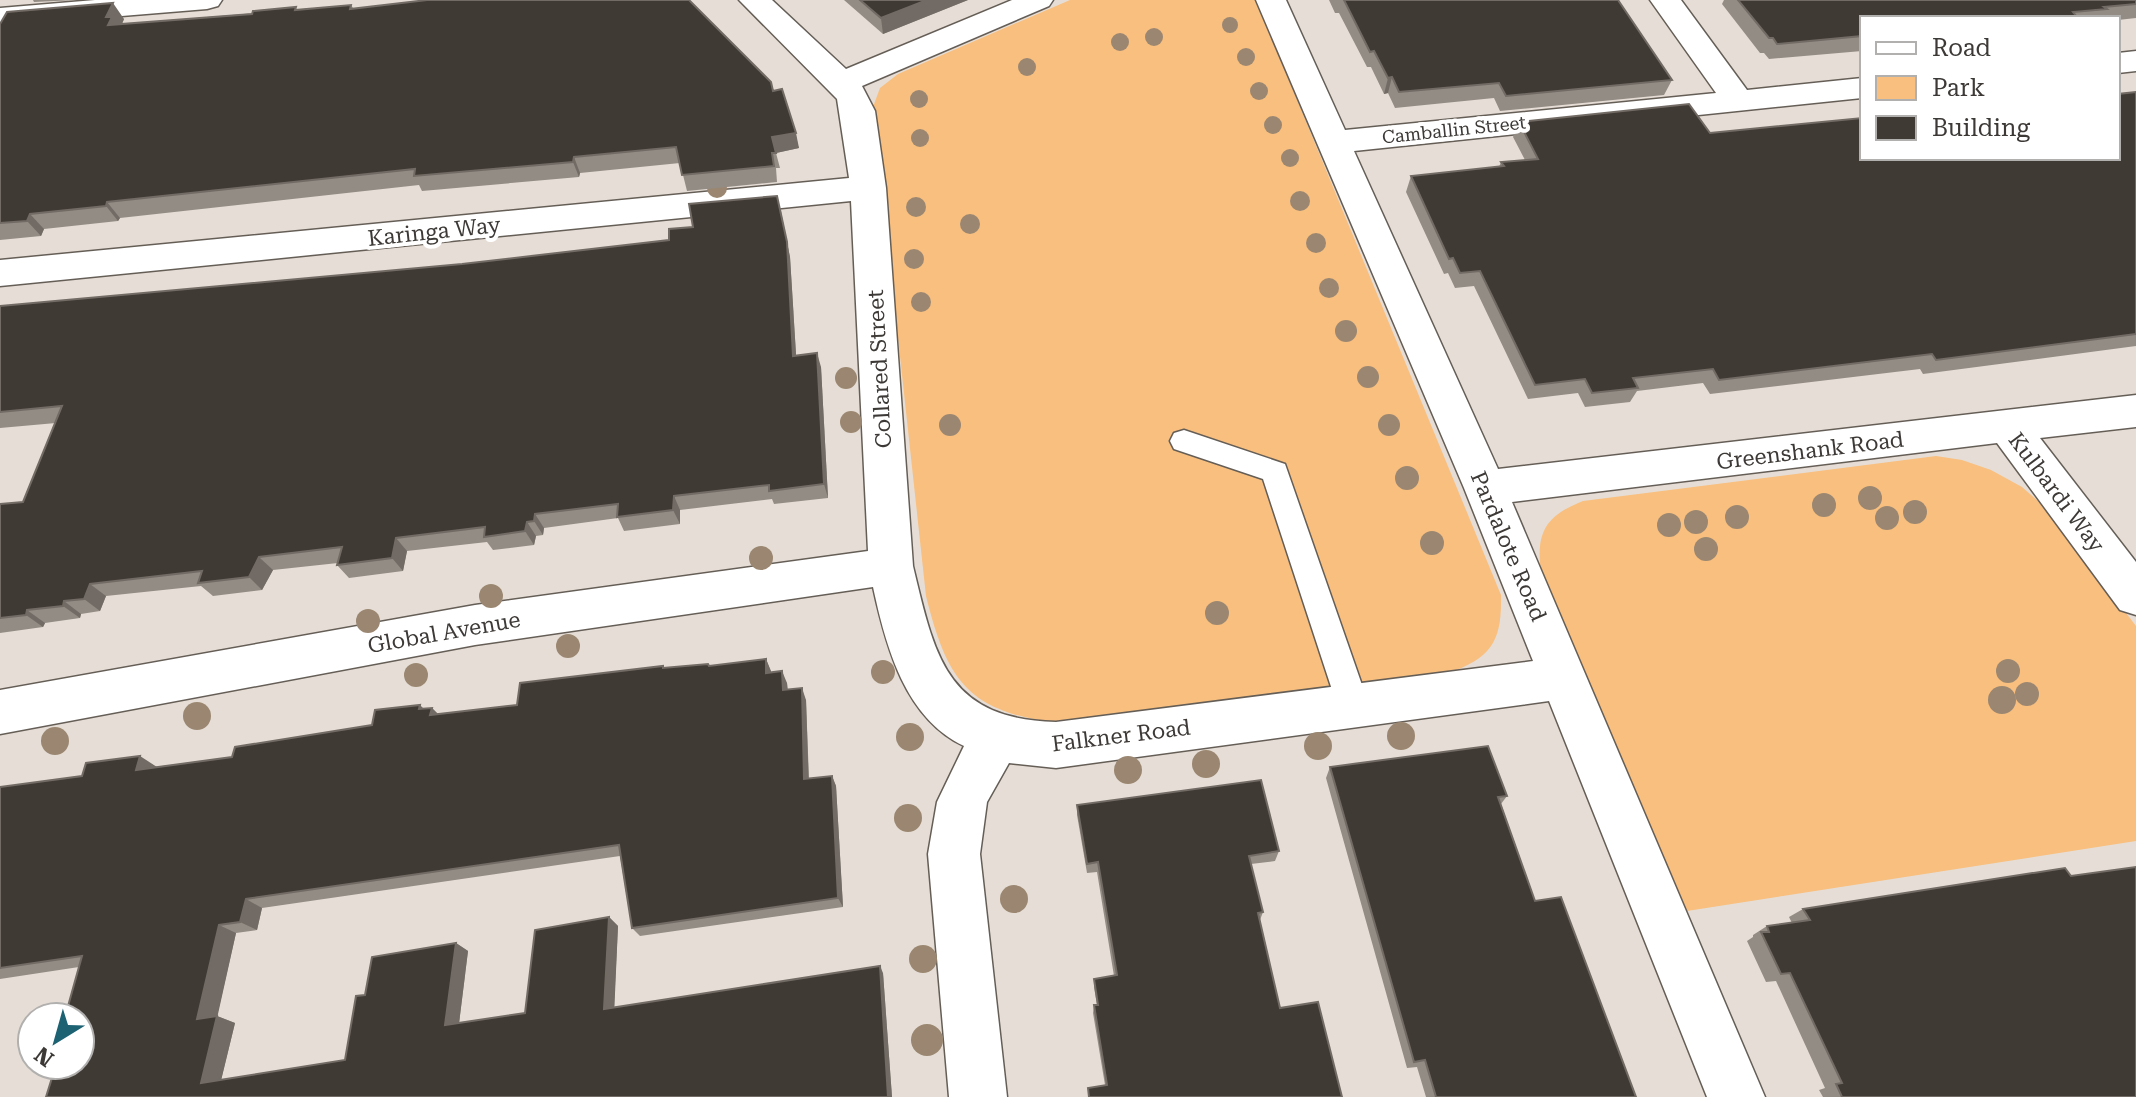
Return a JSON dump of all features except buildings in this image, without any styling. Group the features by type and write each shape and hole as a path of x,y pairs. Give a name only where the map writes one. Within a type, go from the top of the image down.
{"street":[{"path":"0,17 207,0"},
{"name":"Collared Street","path":"754,0 842,83 853,97 858,111 868,188 891,566 904,625 920,669 950,712 998,738"},
{"path":"842,83 1038,0"},
{"name":"Pardalote Road","path":"1271,0 1485,488 1736,1097"},
{"path":"1665,0 1738,100"},
{"name":"Camballin Street","path":"1333,142 1860,88"},
{"name":"Karinga Way","path":"0,273 868,188"},
{"name":"Greenshank Road","path":"1485,488 2136,411"},
{"name":"Kulbardi Way","path":"2007,426 2136,596"},
{"name":"Global Avenue","path":"0,712 475,625 891,566"},
{"name":"Falkner Road","path":"998,738 1027,744 1056,745 1564,678"},
{"path":"978,1097 958,907 955,846 965,795 978,766 998,738"}],"lane":[{"path":"1184,441 1275,472 1353,705"}],"green space":[{"path":"1070,0 1256,0 1501,595 1496,636 1491,646 1475,661 1448,673 1059,723 1028,718 982,700 966,687 953,670 943,650 926,596 873,107 880,88 898,74"},
{"path":"1936,456 1962,460 1991,470 2022,487 2047,509 2136,626 2136,841 1687,911 1542,578 1540,550 1544,530 1558,514 1583,501"}]}
